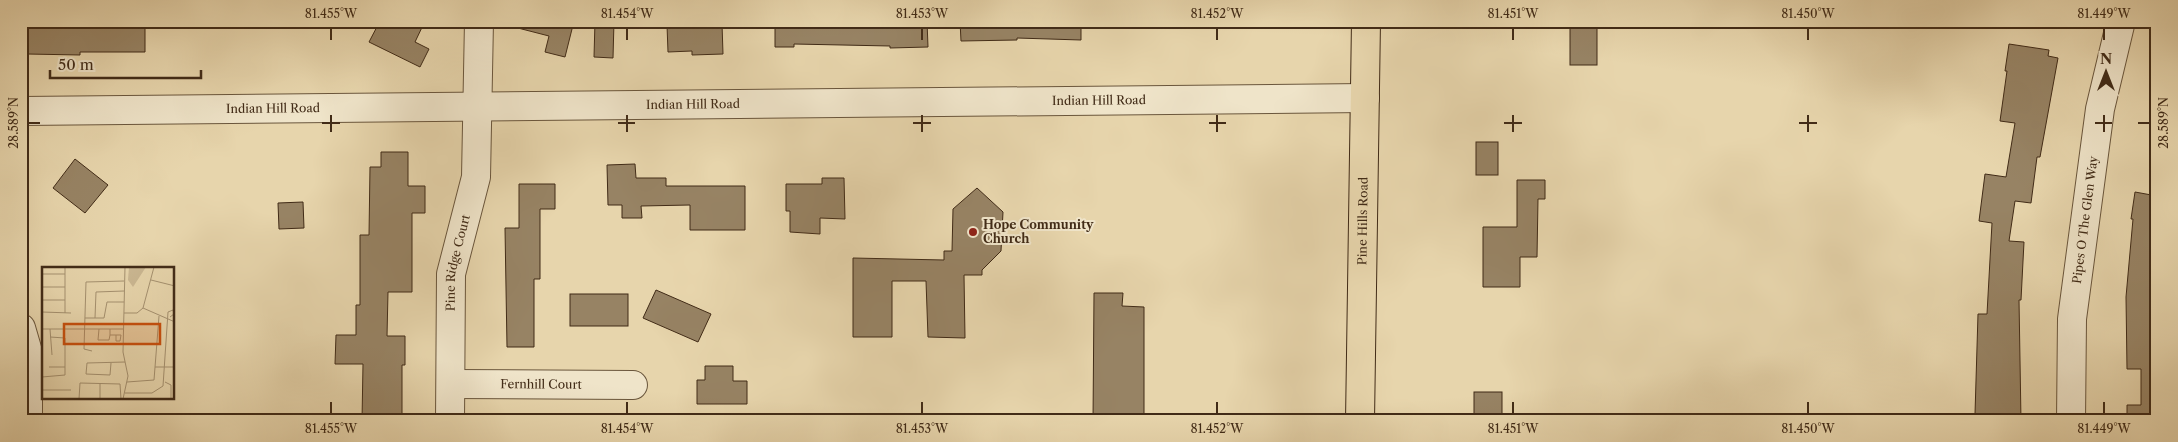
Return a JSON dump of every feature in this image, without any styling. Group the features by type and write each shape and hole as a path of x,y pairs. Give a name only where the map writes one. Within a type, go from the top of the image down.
{"main road":[{"name":"Pine Hills Road","path":"1360,421 1366,21"}],"street":[{"name":"Pine Ridge Court","path":"450,421 452,274 476,178 479,21"},
{"name":"Pipes O The Glen Way","path":"2071,421 2072,319 2100,109 2121,21"},
{"name":"Indian Hill Road","path":"21,111 1365,98"},
{"path":"21,328 28,352 28,421"},
{"name":"Fernhill Court","path":"451,384 632,385"}],"building":[{"path":"56,21 81,21 81,24 145,24 145,52 80,52 80,55 27,54 27,24 56,25"},
{"path":"380,21 425,21 415,42 429,49 420,67 369,42"},
{"path":"515,21 574,21 565,57 545,52 549,36 514,27"},
{"path":"595,21 614,21 613,58 594,57"},
{"path":"775,21 927,21 928,47 890,48 890,46 794,44 794,47 775,47"},
{"path":"960,21 1081,21 1081,40 1017,38 1017,40 961,41"},
{"path":"1570,21 1597,21 1597,65 1570,65"},
{"path":"722,24 723,54 692,55 692,51 668,52 667,25"},
{"path":"2009,44 2049,50 2048,56 2058,58 2040,157 2037,157 2031,203 2015,201 2009,241 2024,242 2021,300 2019,300 2021,421 1990,421 1990,414 1975,414 1978,314 1987,314 1992,223 1979,221 1985,174 2006,177 2015,123 2000,121"},
{"path":"1476,142 1498,142 1498,175 1476,175"},
{"path":"381,152 408,152 408,186 425,186 425,213 412,213 412,292 388,292 387,336 405,336 405,365 402,365 402,421 362,421 363,364 335,364 336,335 356,335 356,305 360,305 360,235 369,235 370,167 381,167"},
{"path":"75,159 108,185 85,213 53,188"},
{"path":"635,164 636,178 666,178 666,186 745,186 745,230 690,230 690,205 641,206 642,218 622,218 622,205 608,205 607,165"},
{"path":"822,178 844,178 845,219 820,218 820,234 790,232 790,211 786,211 786,184 822,184"},
{"path":"1517,180 1545,180 1545,199 1538,199 1537,257 1520,257 1520,287 1483,287 1483,227 1517,227"},
{"path":"519,184 555,184 555,209 540,209 540,279 534,279 534,347 507,347 505,228 519,228"},
{"path":"977,188 1003,212 1001,251 982,270 982,275 964,275 965,338 928,337 926,281 892,281 892,337 853,337 853,258 944,260 944,251 952,251 953,209"},
{"path":"2135,192 2157,196 2157,421 2127,421 2127,405 2141,405 2141,369 2127,369 2126,297 2133,219 2131,219"},
{"path":"303,202 304,228 279,229 278,203"},
{"path":"656,290 711,314 698,342 643,318"},
{"path":"1094,293 1123,293 1122,306 1144,307 1144,421 1093,421"},
{"path":"570,294 628,294 628,326 570,326"},
{"path":"705,366 733,366 733,381 747,381 747,404 697,404 697,380 705,380"},
{"path":"1474,392 1502,392 1502,421 1474,421"}],"place":[{"name":"Hope Community Church","path":"973,232"}]}
